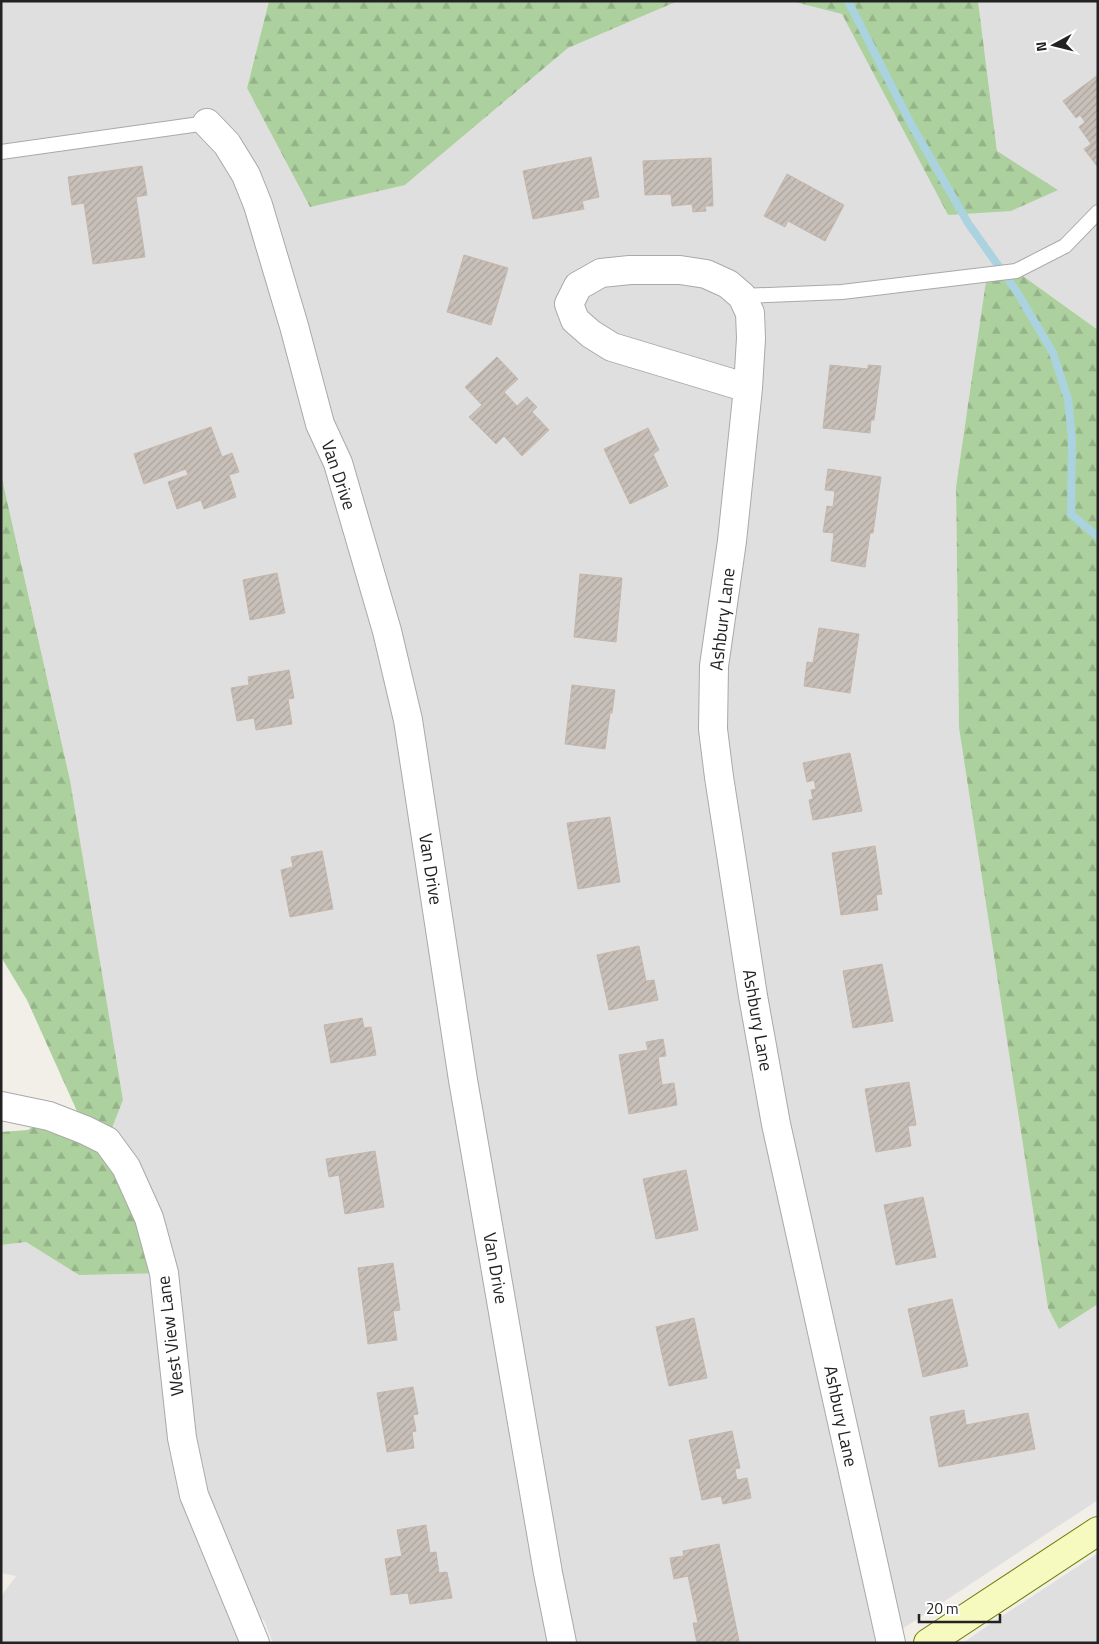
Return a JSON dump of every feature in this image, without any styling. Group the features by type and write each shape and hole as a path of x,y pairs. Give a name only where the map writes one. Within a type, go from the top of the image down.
{"street":[{"name":"Van Drive","path":"207,123 227,144 246,176 258,205 294,326 318,416 338,463 384,622 406,711 463,1080 548,1573 562,1643"},
{"path":"742,296 728,284 706,274 680,270 630,270 601,273 578,286 569,304 575,320 591,334 612,347 748,388"},
{"name":"Ashbury Lane","path":"742,296 750,313 751,338 748,388 732,540 714,666 713,730 718,777 751,987 776,1124 891,1643"},
{"name":"West View Lane","path":"1,1106 48,1116 85,1130 107,1141 126,1167 149,1218 164,1273 182,1438 194,1495 254,1643"},
{"path":"928,1643 1098,1532"}],"lane":[{"path":"1,152 207,123"},
{"path":"742,296 842,292 1016,270 1065,246 1098,212"}],"shaded area":[{"path":"1,1 269,1 247,88 405,185 568,48 678,1 791,1 842,13 948,215 997,151 978,1 1098,1 1098,330 1016,271 987,274 956,487 959,728 1048,1308 1060,1328 1098,1304 1098,1500 881,1643 273,1643 264,1620 228,1615 240,1643 1,1643 1,1596 16,1576 1,1573 1,1245 26,1242 79,1275 107,1141 123,1100 70,780 1,474"},
{"path":"1098,1553 1098,1643 963,1643 993,1622"}],"green space":[{"path":"269,1 678,1 568,48 405,185 310,207 247,88"},
{"path":"791,1 978,1 997,151 1058,190 1011,211 948,215 842,14"},
{"path":"1016,271 1098,330 1098,1304 1059,1329 1048,1308 959,728 956,487 987,274"},
{"path":"1,474 70,780 123,1100 107,1141 164,1273 79,1275 26,1242 1,1245 1,1132 28,1130 49,1116 85,1129 27,1000 1,957"}],"building":[{"path":"1098,75 1097,166 1084,149 1091,144 1079,127 1085,122 1080,115 1076,118 1063,101"},
{"path":"591,157 599,197 582,201 584,209 533,219 523,171"},
{"path":"711,158 713,206 705,206 706,211 693,212 692,204 672,206 671,194 645,195 643,161"},
{"path":"142,166 147,195 136,197 145,257 93,264 84,203 72,205 68,177"},
{"path":"787,174 844,205 825,241 788,221 785,227 764,216"},
{"path":"464,255 508,268 491,325 447,312"},
{"path":"497,357 518,379 504,392 517,406 527,397 537,407 532,412 549,430 522,456 504,436 496,444 469,417 482,405 465,387"},
{"path":"830,365 868,369 868,365 881,366 874,420 871,420 870,433 823,428"},
{"path":"211,427 222,457 232,453 239,472 229,475 236,497 204,509 201,500 177,509 168,482 188,475 186,469 144,484 134,454"},
{"path":"648,428 659,450 653,454 668,486 630,504 604,449"},
{"path":"828,469 881,477 873,533 870,533 865,567 831,561 834,533 823,532 827,506 833,507 835,491 825,490"},
{"path":"277,573 285,613 250,620 243,580"},
{"path":"580,574 622,578 616,642 574,637"},
{"path":"819,628 859,634 850,693 804,686 807,662 813,663"},
{"path":"289,670 294,698 288,699 292,724 256,730 254,718 237,721 231,688 249,685 248,677"},
{"path":"572,685 615,690 605,749 565,744"},
{"path":"850,753 862,811 813,820 809,800 813,799 811,790 816,789 814,780 807,782 803,763"},
{"path":"610,817 620,882 578,889 567,823"},
{"path":"875,846 882,894 876,895 878,910 841,915 832,853"},
{"path":"322,851 333,909 290,917 281,870 293,867 291,857"},
{"path":"639,946 646,981 654,980 658,1000 609,1010 597,955"},
{"path":"882,964 893,1021 853,1028 843,971"},
{"path":"362,1018 364,1028 371,1027 376,1055 331,1063 324,1025"},
{"path":"663,1039 666,1056 658,1057 662,1085 674,1083 677,1105 629,1114 619,1055 648,1050 646,1042"},
{"path":"909,1082 916,1125 908,1126 911,1146 876,1152 865,1089"},
{"path":"375,1151 384,1207 345,1214 339,1175 329,1177 326,1159"},
{"path":"686,1170 698,1230 656,1239 643,1179"},
{"path":"923,1197 936,1257 896,1265 884,1205"},
{"path":"393,1263 400,1310 393,1311 397,1340 368,1344 358,1268"},
{"path":"952,1299 968,1366 923,1377 908,1309"},
{"path":"694,1318 707,1378 669,1386 656,1327"},
{"path":"413,1387 418,1414 413,1415 416,1431 412,1432 414,1448 387,1452 377,1393"},
{"path":"964,1410 966,1425 1028,1413 1035,1449 939,1467 930,1417"},
{"path":"732,1431 740,1468 735,1469 737,1480 747,1478 751,1498 723,1504 721,1496 702,1500 689,1440"},
{"path":"426,1525 430,1553 436,1552 439,1573 447,1572 452,1598 410,1604 408,1593 391,1595 385,1559 402,1556 397,1530"},
{"path":"719,1544 739,1641 697,1643 693,1623 698,1623 688,1576 674,1579 670,1558 684,1556 683,1551"}],"waterway":[{"path":"848,1 911,124 968,223 1017,292 1053,353 1068,399 1072,438 1071,514 1098,537"}]}
